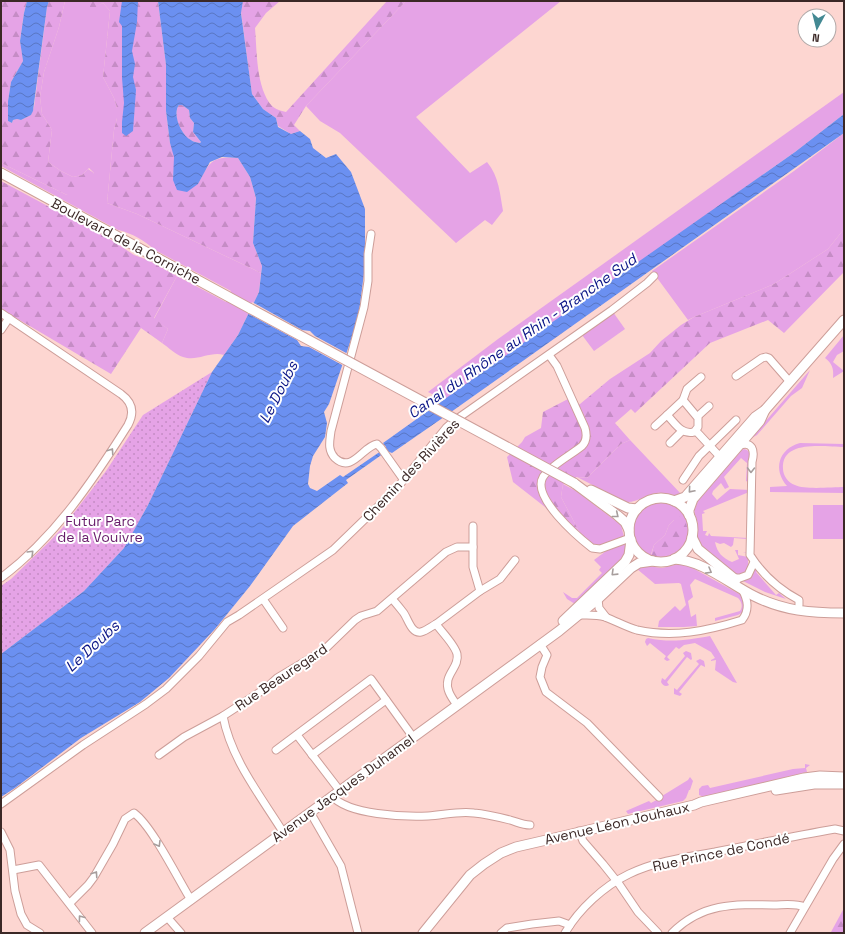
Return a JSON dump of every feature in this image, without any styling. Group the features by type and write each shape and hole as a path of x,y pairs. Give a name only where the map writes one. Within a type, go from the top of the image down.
{"main road":[{"name":"Boulevard de la Corniche","path":"1,174 576,484"},
{"path":"674,559 685,551 692,537 692,524 689,510 693,500 722,459 754,417 765,410 844,320"},
{"path":"674,501 685,497 722,459 738,446 760,421 765,410"},
{"path":"576,484 622,520 638,552 653,561 681,559 694,563 764,600 785,608 806,612 844,613"},
{"path":"576,484 623,506 638,509"},
{"path":"630,536 631,520 638,509 654,499 674,501 689,515"},
{"name":"Avenue Jacques Duhamel","path":"145,933 540,644 576,613 625,562 630,551 630,536"},
{"path":"692,537 698,549 733,578 750,589 768,597 799,605 844,608"},
{"name":"Avenue Jacques Duhamel","path":"576,613 598,599 637,564 653,561"},
{"name":"Avenue Léon Jouhaux","path":"423,933 464,882 475,871 501,853 516,847 804,778 820,776 844,777"},
{"path":"694,805 711,804 769,791 814,784 844,784"}],"street":[{"path":"371,234 364,307 329,444 331,453 334,457 338,460 346,462 358,457 372,445 376,444 383,451 403,479"},
{"name":"Chemin des Rivières","path":"1,804 83,745 146,704 166,689 199,656 227,622 333,550 397,488 446,428 454,421 550,355 647,284 654,276"},
{"path":"1,313 121,394 129,402 132,409 131,419 127,427 64,517 25,558 1,578"},
{"path":"1,330 9,318"},
{"path":"550,355 557,366 585,428 587,437 585,444 544,475 541,484 542,494 552,509 592,548 600,549 630,536"},
{"path":"736,376 762,358 766,357 769,358 790,382"},
{"path":"655,426 683,400 687,389 701,377"},
{"path":"683,400 698,416 699,424 696,431"},
{"path":"698,416 709,406"},
{"path":"667,415 682,431 689,433 696,431"},
{"path":"683,480 699,456 736,420"},
{"path":"670,443 682,431"},
{"path":"696,431 722,459"},
{"path":"733,578 740,578 748,575 752,558 752,462 754,453 749,445 742,444 738,446"},
{"path":"473,526 473,567 480,591"},
{"name":"Rue Beauregard","path":"159,755 184,738 224,716 266,688 277,678 324,650 358,617 377,611 446,552 457,547 473,548"},
{"path":"752,558 778,587 799,600 799,605"},
{"path":"392,599 404,613 411,627 416,632 425,631 480,591 500,579 515,560"},
{"path":"576,613 606,618 635,629 654,633 672,634 700,631 742,620 748,606 748,601 742,589"},
{"path":"262,599 283,628"},
{"path":"598,599 599,608 606,618"},
{"path":"436,624 457,653 457,660 449,675 447,684 449,693 457,705"},
{"path":"540,644 547,655 540,677 546,692 587,723 659,798"},
{"path":"276,750 371,679 413,737"},
{"path":"312,755 386,700"},
{"name":"Rue Beauregard","path":"224,716 226,728 236,754 264,804 283,832"},
{"path":"297,735 312,755 336,794 338,802 347,807 391,815 428,816 459,812 474,813 510,820 524,825 530,825"},
{"path":"310,812 341,866 358,933"},
{"path":"70,903 94,877 113,844 125,818 134,813 146,826 154,838 191,900"},
{"name":"Rue Prince de Condé","path":"565,933 589,903 629,874 657,863 835,829 844,831"},
{"path":"579,831 583,841 617,882 638,912 658,933"},
{"path":"1,832 10,850 15,891 21,914 27,925 40,933"},
{"path":"790,933 804,907 844,844"},
{"path":"13,870 40,865 92,933"},
{"path":"672,933 692,917 702,912 723,906 743,904 802,905 804,907"},
{"path":"167,917 181,933"},
{"path":"501,933 507,928 532,924 559,921 570,925"}],"green space":[{"path":"1,1 27,1 20,40 23,61 11,82 8,101 8,121 12,123 13,120 21,120 31,115 34,107 49,1 65,1 59,27 44,72 40,97 42,114 52,130 48,162 73,177 82,175 88,169 94,173 84,189 78,193 67,195 1,163"},
{"path":"65,1 90,1 90,9 103,3 110,11 103,77 114,98 117,108 117,118 114,130 107,203 137,214 261,273 259,292 238,335 224,355 214,354 193,358 180,356 162,343 168,329 154,319 177,276 226,302 231,291 155,250 138,238 118,230 1,166 1,163 67,195 94,173 89,168 82,175 73,177 48,162 52,130 42,114 40,97 44,72 59,27"},
{"path":"90,1 158,1 166,65 166,111 170,143 175,157 173,180 198,184 205,170 212,162 222,158 238,158 250,177 256,198 253,243 262,266 261,273 137,214 107,203 114,130 117,118 117,108 114,98 103,77 110,11 103,3 90,10"},
{"path":"243,1 280,1 266,13 255,28 258,69 263,89 272,106 278,110 286,112 387,1 406,1 306,106 294,125 300,131 291,134 278,126 276,118 263,109 252,94 241,12"},
{"path":"406,1 561,1 416,117 470,173 487,162 497,179 503,211 492,225 485,220 456,243 340,133 320,121 306,106"},
{"path":"844,92 844,114 795,152 444,400 428,392 498,339"},
{"path":"179,105 182,105 189,110 190,118 194,123 193,132 201,142 200,143 187,137 181,129 177,119 177,109"},
{"path":"844,133 844,229 828,249 774,284 688,320 652,271 794,171"},
{"path":"1,181 113,241 134,255 148,260 177,276 154,318 168,329 162,343 141,328 111,374 6,312 1,319"},
{"path":"844,229 844,272 784,333 768,320 710,343 635,413 631,409 615,423 630,440 621,444 587,478 577,477 563,484 561,497 582,537 574,538 545,507 513,482 507,457 525,437 541,428 543,412 568,399 572,407 580,404 610,379 650,353 661,341 681,325 694,317 774,284 828,249"},
{"path":"613,312 625,329 594,351 582,335"},
{"path":"844,335 844,351 837,355 833,362 844,371 833,378 832,366 825,358"},
{"path":"810,370 802,388 791,396 757,435 750,439"},
{"name":"Futur Parc de la Vouivre","path":"212,372 148,505 124,548 84,591 1,654 1,586 11,579 63,527 106,471 143,415"},
{"path":"630,440 682,495 657,493 634,501 626,502 577,477 587,478 621,444"},
{"path":"800,443 844,444 844,447 806,447 796,449 789,453 784,459 783,469 788,481 799,487 844,487 844,493 770,492 770,487 787,486 780,473 780,461 787,450"},
{"path":"744,449 750,453 748,482 746,481 747,463 741,458 724,477 729,487 725,489 721,483 712,494 717,500 730,489 750,490 749,492 703,511 705,513 702,514 703,531 707,531 705,535 708,536 709,533 711,536 748,538 748,553 743,552 747,552 747,539 734,538 733,545 731,547 724,543 720,544 715,542 721,555 732,562 739,559 735,550 738,550 738,555 748,557 748,571 742,575 734,575 700,546 698,541 698,524 694,511 698,501"},
{"path":"563,484 576,491 621,525 624,537 603,546 593,546 582,537 561,497"},
{"path":"659,502 672,505 682,511 687,520 689,531 688,541 682,550 673,557 661,559 649,557 640,551 635,542 633,532 634,522 639,513 647,506","holes":["674,520 677,551 664,556 651,554 654,545 665,535 669,525"]},
{"path":"813,505 844,505 844,539 813,539"},
{"path":"682,515 686,524 687,532 686,540 682,546 676,552 669,555 660,557 651,556 654,545 665,535 669,525"},
{"path":"626,543 625,553 613,569 575,604 567,599 563,592 572,598 577,598 602,573 599,570 601,567 594,560 610,548"},
{"path":"679,564 689,566 741,595 745,602 743,612 738,615 715,621 715,618 740,611 742,604 738,598 695,579 690,585 693,597 688,601 691,617 696,614 697,626 658,627 659,621 675,606 680,611 686,605 681,584 655,584 637,569 647,566 662,568"},
{"path":"756,568 759,569 756,572 776,595 779,593 786,599 765,592 743,581 750,576"},
{"path":"710,636 737,683 715,670 716,660 711,661 715,658 711,652 695,643 684,645 679,649 676,647 667,657 670,660 667,661 664,659 666,656 650,643 647,646 645,642 648,638 672,641"},
{"path":"686,651 691,653 692,659 691,660 687,657 667,682 669,685 664,685 661,682 662,678 665,680 685,656 683,653"},
{"path":"700,659 704,661 705,667 701,665 679,692 682,694 680,696 674,694 674,688 677,690 699,664 696,661"},
{"path":"805,764 810,765 806,768 807,772 704,797 699,795 699,789 702,786 708,785 710,788 793,769 805,768"},
{"path":"690,777 693,781 686,798 683,801 628,814 626,811 649,801 651,803 688,780"},
{"path":"844,908 844,933 833,933 831,932"}],"water":[{"path":"27,1 49,1 33,111 31,115 21,120 13,120 12,123 8,121 8,101 11,82 23,61 20,41"},
{"path":"122,1 138,1 137,22 132,51 135,64 133,77 136,90 133,131 126,136 122,133 124,103 122,78 122,26 119,22"},
{"name":"Le Doubs","path":"158,1 243,1 241,13 252,94 263,109 276,118 278,127 291,134 300,131 310,139 313,148 326,158 336,154 351,172 365,209 365,265 360,305 356,325 329,404 324,412 327,423 325,437 313,456 310,466 308,484 310,488 317,491 340,475 343,477 381,451 386,447 383,443 795,152 844,114 844,133 444,417 392,453 387,451 346,480 348,483 293,526 250,586 215,629 169,678 140,702 81,738 1,797 1,654 84,591 124,548 148,505 212,372 238,335 259,292 262,266 253,243 256,198 250,177 238,158 222,157 210,162 198,184 187,192 177,190 173,180 174,157 170,143 166,111 166,65","holes":["179,105 182,105 189,110 190,118 194,123 193,132 201,142 200,143 187,137 181,129 177,119 177,109"]}],"pier":[{"path":"252,302 302,330 310,331 315,336 348,354 344,366 309,347 301,346 297,340 247,313"}],"water label":[{"name":"Canal du Rhône au Rhin - Branche Sud","path":"522,336"}]}
